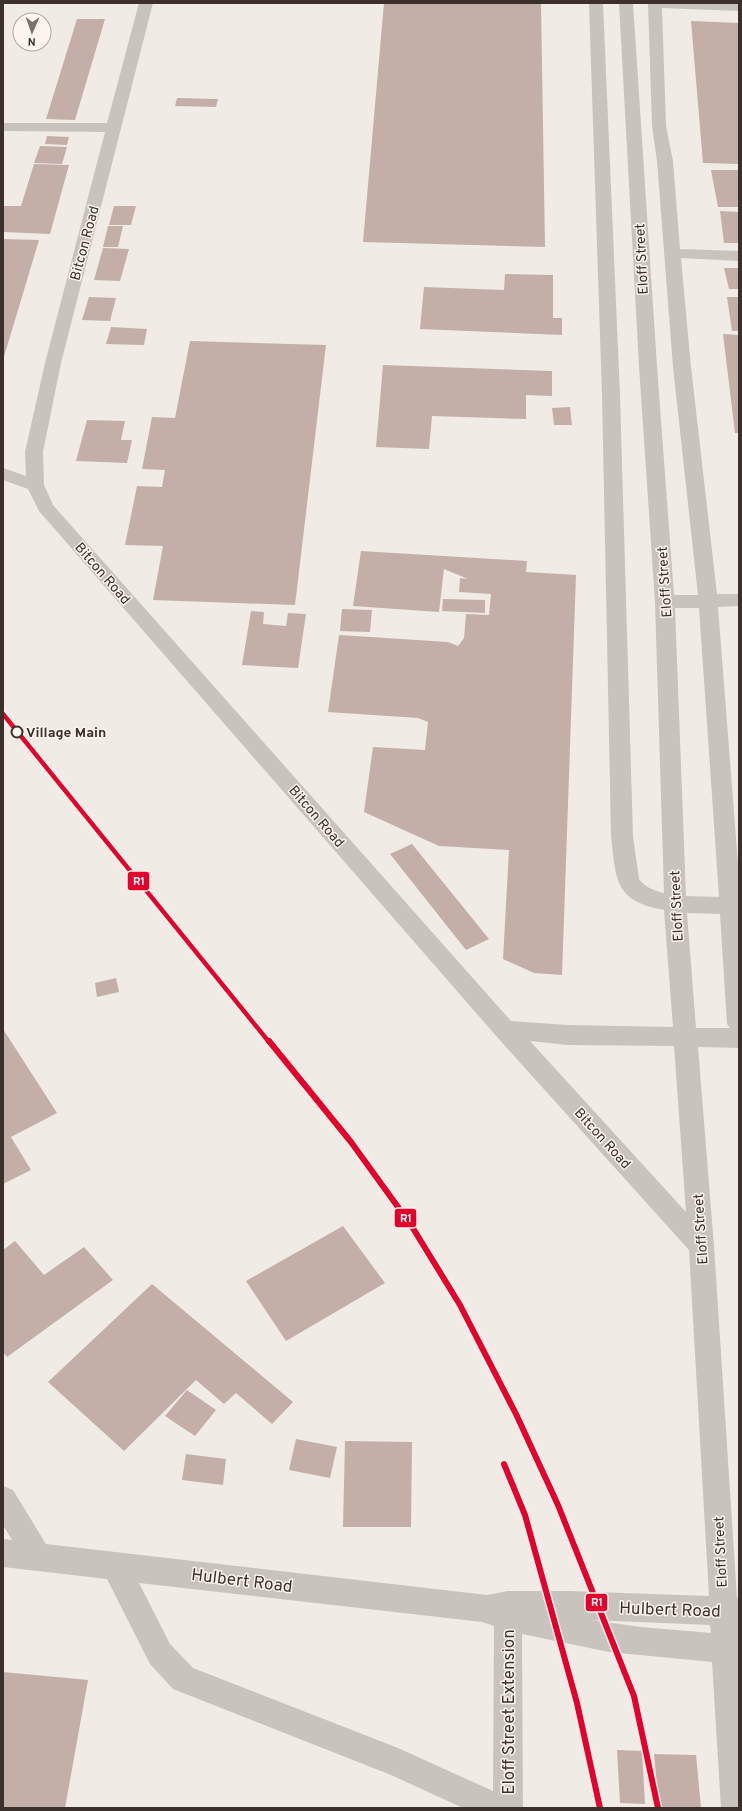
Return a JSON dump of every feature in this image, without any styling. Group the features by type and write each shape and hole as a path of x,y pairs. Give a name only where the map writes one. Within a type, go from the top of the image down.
{"street":[{"name":"Bitcon Road","path":"146,3 53,363 34,452 35,485 45,507 505,1030 701,1246"},
{"path":"596,3 611,394 622,836 629,882 639,895 675,904 729,906"},
{"name":"Eloff Street","path":"626,3 648,366 666,602 675,904 731,1612 736,1808"},
{"path":"739,6 655,4 659,126 665,161 682,367 708,601 732,840 729,906 739,1024"},
{"path":"3,127 114,128"},
{"path":"636,160 665,161"},
{"path":"672,253 739,256"},
{"path":"3,474 35,485"},
{"path":"666,602 739,600"},
{"path":"505,1030 567,1035 739,1038"},
{"path":"3,1499 37,1556"},
{"name":"Hulbert Road","path":"3,1553 499,1610 567,1631 621,1640 732,1649"},
{"path":"115,1565 160,1654 183,1679 398,1763 496,1808"},
{"name":"Hulbert Road","path":"499,1610 568,1605 731,1612"},
{"name":"Eloff Street Extension","path":"499,1610 508,1808"}],"building":[{"path":"384,3 541,3 545,247 363,242"},
{"path":"77,19 105,19 75,120 46,119"},
{"path":"691,21 739,23 739,164 703,163"},
{"path":"177,98 218,99 216,107 175,106"},
{"path":"47,136 69,137 67,145 45,144"},
{"path":"40,146 67,147 62,164 34,163"},
{"path":"34,164 69,165 50,234 3,232 3,206 21,206"},
{"path":"711,170 739,170 739,207 718,207"},
{"path":"114,206 136,206 131,225 109,225"},
{"path":"720,211 739,212 739,243 724,243"},
{"path":"108,226 123,226 118,247 103,247"},
{"path":"3,239 39,240 3,360"},
{"path":"103,248 129,249 120,281 94,280"},
{"path":"724,268 739,268 739,289 729,289"},
{"path":"505,274 553,275 553,318 562,318 562,335 420,329 424,287 504,290"},
{"path":"89,297 116,298 110,321 82,320"},
{"path":"727,297 739,297 739,331 732,331"},
{"path":"111,327 147,329 144,345 106,344"},
{"path":"723,334 739,335 739,433 735,433"},
{"path":"190,341 326,345 295,605 153,600 163,546 125,545 137,486 162,487 165,470 142,469 152,417 175,418"},
{"path":"383,365 552,371 552,396 526,395 526,419 432,416 429,449 376,447"},
{"path":"570,407 572,425 554,425 552,408"},
{"path":"87,420 125,421 121,440 132,440 127,463 76,461"},
{"path":"361,551 527,561 526,572 576,575 562,975 534,973 503,959 509,850 439,846 364,812 373,747 425,750 428,722 418,718 328,712 339,635 448,642 458,646 464,638 466,614 489,615 491,594 459,592 460,578 468,579 444,569 439,612 353,606"},
{"path":"443,599 485,600 485,613 442,611"},
{"path":"342,609 372,610 370,632 340,631"},
{"path":"251,611 264,612 263,624 286,626 288,613 306,614 298,668 242,665"},
{"path":"412,844 489,939 466,950 390,854"},
{"path":"116,978 119,992 97,997 95,983"},
{"path":"3,1029 57,1113 11,1137 31,1170 3,1184"},
{"path":"343,1226 385,1283 286,1341 246,1281"},
{"path":"15,1241 44,1275 84,1247 113,1280 7,1357 3,1352 3,1250"},
{"path":"152,1284 293,1402 272,1424 236,1393 224,1404 196,1380 124,1451 48,1382"},
{"path":"187,1390 216,1410 195,1436 165,1416"},
{"path":"296,1439 337,1447 330,1478 289,1470"},
{"path":"345,1441 412,1442 411,1527 343,1527"},
{"path":"186,1454 226,1459 223,1485 182,1480"},
{"path":"3,1672 88,1680 65,1808 3,1808"},
{"path":"617,1750 642,1751 645,1804 620,1803"},
{"path":"654,1754 696,1755 701,1808 659,1808"}],"railway":[{"path":"3,714 269,1042"},
{"path":"269,1041 377,1177 432,1258 453,1292 508,1397 558,1505"}],"transit line":[{"name":"R1","path":"3,714 351,1142 411,1225 460,1305 516,1414 558,1505 634,1696 658,1808"},
{"name":"R1","path":"504,1464 525,1515 577,1703 600,1808"}],"place":[{"name":"Village Main","path":"17,732"}]}
